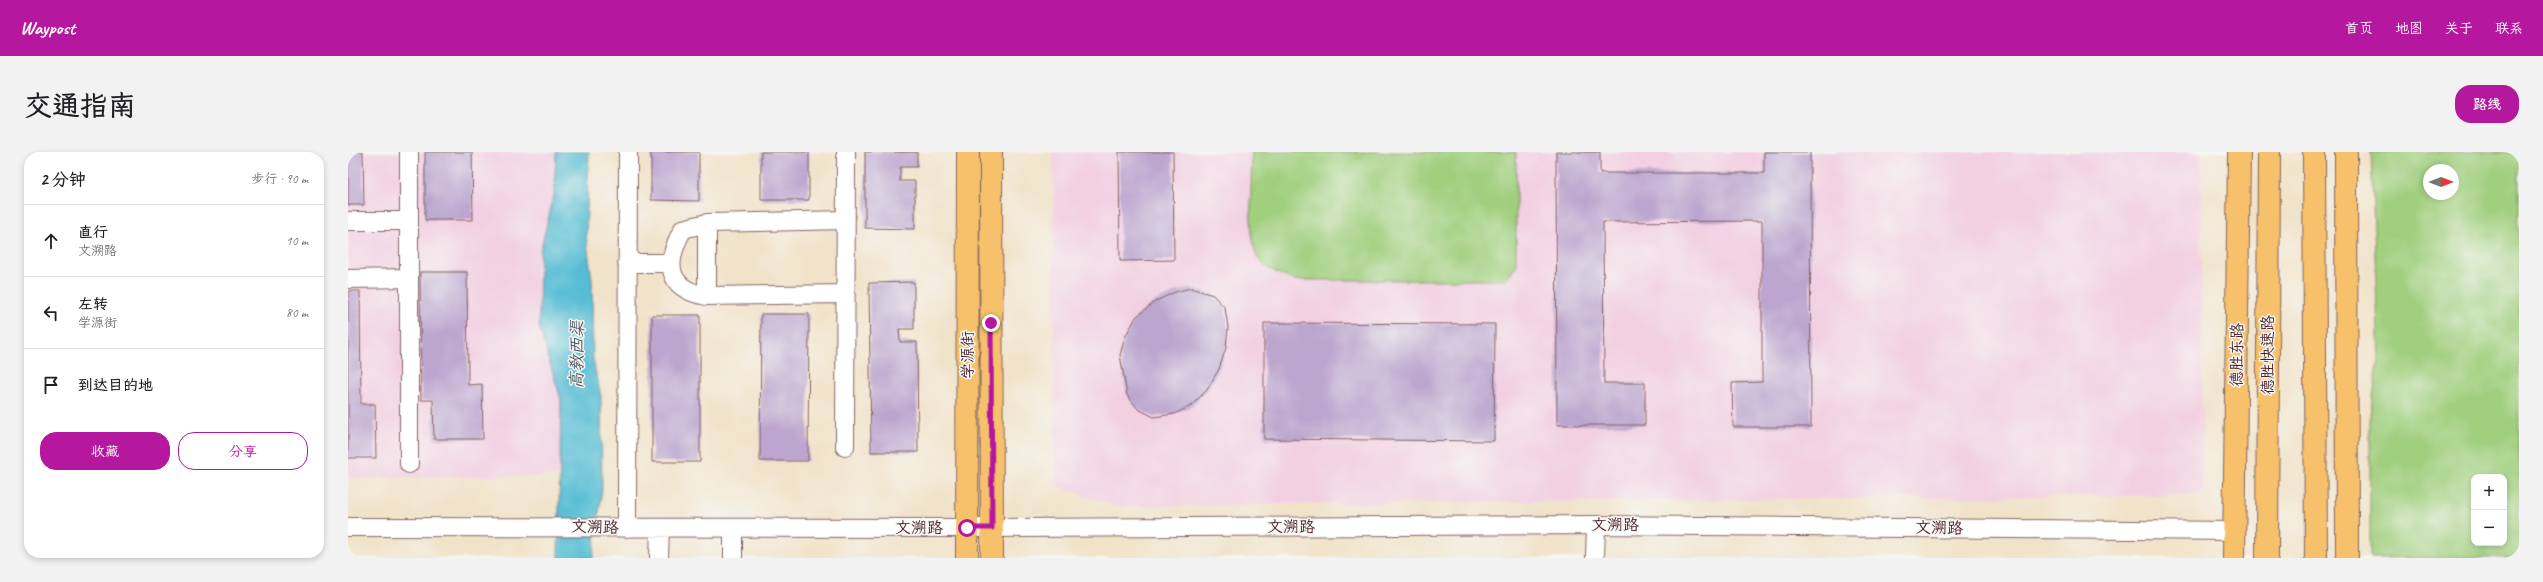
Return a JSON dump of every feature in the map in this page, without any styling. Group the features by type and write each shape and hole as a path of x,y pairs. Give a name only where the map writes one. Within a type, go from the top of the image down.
{"main road":[{"name":"学源街","path":"967,558 968,152"},
{"name":"学源街","path":"991,152 992,558"},
{"name":"德胜东路","path":"2234,558 2239,152"},
{"name":"德胜快速路","path":"2267,558 2269,152"},
{"path":"2314,152 2316,558"},
{"path":"2346,152 2347,558"}],"street":[{"path":"409,152 409,464"},
{"path":"627,528 628,152"},
{"path":"845,448 846,152"},
{"path":"846,220 707,223 683,229 674,245 670,263 676,283 690,293 707,296 846,294"},
{"path":"348,221 409,221"},
{"path":"707,223 707,296"},
{"path":"627,263 670,263"},
{"path":"348,278 409,278"},
{"path":"1595,558 1596,525"},
{"name":"文溯路","path":"348,527 549,526 627,528 992,528 1596,525 2235,531"},
{"path":"659,558 660,528"},
{"path":"733,528 733,558"}],"shaded area":[{"path":"348,152 556,152 554,195 540,252 539,327 561,400 559,476 348,478"},
{"path":"1053,152 2201,152 2202,495 1114,506 1055,485"}],"green space":[{"path":"1252,152 1516,152 1516,266 1505,280 1294,280 1280,274 1267,267 1260,261 1253,241 1251,226"},
{"path":"2371,152 2519,152 2519,558 2370,558 2370,414 2379,360"}],"water":[{"name":"高教西渠","path":"556,152 589,152 586,235 592,280 593,360 601,397 602,489 593,558 558,558 561,400 539,327 540,252 554,195"}],"building":[{"path":"348,152 363,152 364,205 348,205"},
{"path":"425,152 472,152 473,220 425,220"},
{"path":"651,152 699,152 699,201 651,200"},
{"path":"761,152 809,152 809,200 761,200"},
{"path":"865,152 917,152 917,167 900,167 900,181 915,181 915,229 865,228"},
{"path":"1119,152 1173,152 1174,260 1120,261"},
{"path":"1556,152 1600,152 1600,173 1764,173 1764,152 1810,152 1811,427 1733,427 1732,383 1762,382 1762,221 1603,222 1604,383 1645,383 1645,425 1557,425"},
{"path":"420,272 467,272 468,385 482,384 483,439 434,439 433,400 421,400"},
{"path":"914,282 914,329 899,329 900,342 917,342 918,452 871,452 869,283"},
{"path":"1191,288 1213,295 1225,308 1228,327 1226,348 1219,369 1207,390 1191,406 1174,414 1154,417 1138,409 1127,395 1120,355 1125,337 1136,317 1156,301 1175,292"},
{"path":"348,291 360,291 361,404 375,404 376,458 348,458"},
{"path":"761,314 809,314 808,461 760,461"},
{"path":"652,315 700,315 700,462 652,462"},
{"path":"1264,323 1495,324 1494,441 1264,439"}],"route":[{"path":"967,528 992,528 991,323"}]}
